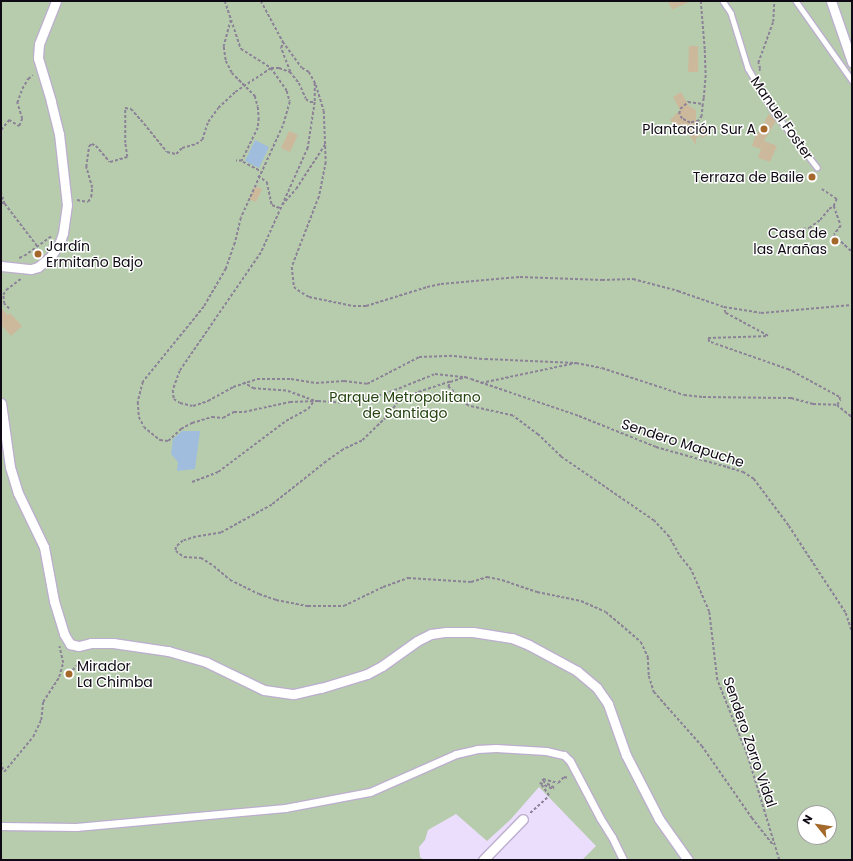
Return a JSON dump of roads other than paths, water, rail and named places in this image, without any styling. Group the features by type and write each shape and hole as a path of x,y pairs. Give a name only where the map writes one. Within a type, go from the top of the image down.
{"street":[{"path":"1,266 31,269 38,267 52,256 60,242 66,215 66,198 57,121 40,69 38,58 39,44 56,1"},
{"path":"831,1 852,62"},
{"path":"1,403 10,467 18,492 44,548 54,602 64,634 70,644 79,646 91,643 114,643 168,652 206,662 264,690 294,694 321,688 367,674 382,666 417,641 431,634 446,632 473,632 512,638 529,645 577,671 597,688 608,704 626,756 662,824 688,860"},
{"path":"1,826 76,827 285,808 370,792 456,754 477,749 496,748 556,752 570,761 623,860"},
{"path":"484,860 523,819"}],"lane":[{"name":"Manuel Foster","path":"723,1 731,13 748,68 754,79 774,112 817,167"},
{"path":"796,1 852,80"}],"water":[{"path":"255,140 269,147 259,168 245,161"},
{"path":"182,431 200,431 195,469 177,471 178,462 171,454 173,439"}],"place":[{"name":"Plantación Sur A","path":"764,129"},
{"name":"Terraza de Baile","path":"812,177"},
{"name":"Casa de las Arañas","path":"835,241"},
{"name":"Jardín Ermitaño Bajo","path":"38,254"},
{"name":"Mirador La Chimba","path":"69,674"}],"park label":[{"name":"Parque Metropolitano de Santiago","path":"405,406"}]}
